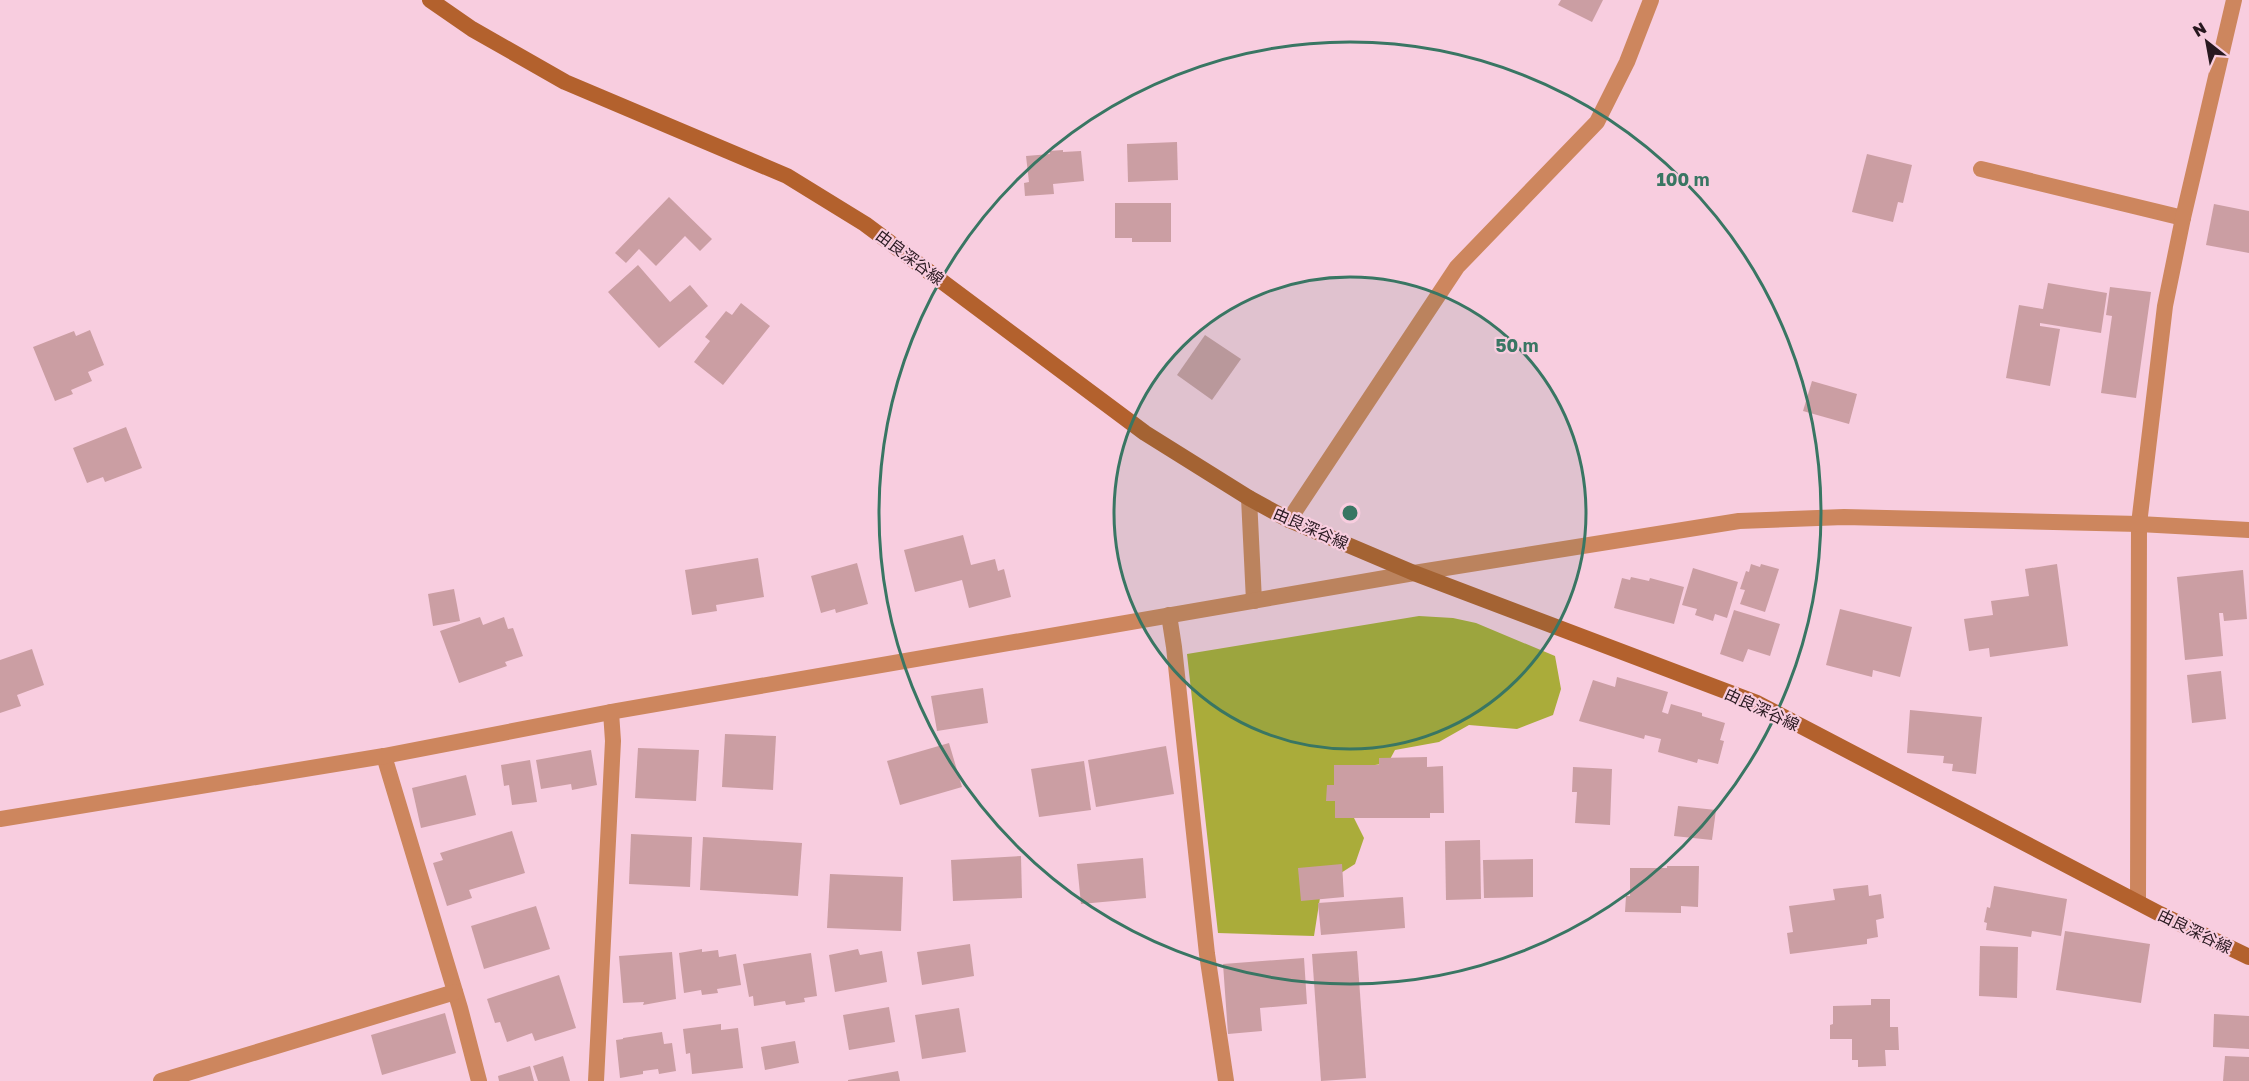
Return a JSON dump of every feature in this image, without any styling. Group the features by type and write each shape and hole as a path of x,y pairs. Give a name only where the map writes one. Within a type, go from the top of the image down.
{"main road":[{"name":"由良深谷線","path":"430,0 472,29 565,82 787,176 865,224 1145,433 1249,498 1289,520 1414,573 1757,703 2138,902 2249,957"}],"street":[{"path":"1289,520 1457,267 1597,122 1627,62 1651,0"},
{"path":"2138,902 2139,524 2165,306 2234,0"},
{"path":"1981,169 2183,218"},
{"path":"1249,498 1254,601"},
{"path":"0,819 384,756 611,712 1414,573 1739,521 1844,517 2139,524 2249,530"},
{"path":"1169,615 1176,658 1207,954 1226,1081"},
{"path":"596,1081 614,735 611,712"},
{"path":"384,756 455,992 479,1081"},
{"path":"161,1081 455,992"}],"shaded area":[{"path":"1419,616 1453,618 1476,623 1555,656 1561,689 1553,715 1517,729 1469,725 1439,742 1395,750 1388,763 1349,769 1342,794 1364,838 1355,864 1322,885 1314,936 1218,933 1187,654"}],"building":[{"path":"1561,0 1603,0 1592,22 1558,5"},
{"path":"1177,142 1178,180 1128,182 1127,144"},
{"path":"1063,150 1063,152 1081,151 1084,181 1053,184 1054,194 1025,196 1024,183 1029,182 1026,156 1050,154 1049,151"},
{"path":"1867,154 1912,165 1903,203 1898,202 1893,222 1852,212"},
{"path":"669,197 712,239 700,251 685,236 656,266 639,249 626,263 615,253"},
{"path":"1115,203 1171,203 1171,242 1132,242 1132,238 1115,238"},
{"path":"2214,204 2249,211 2249,253 2206,245"},
{"path":"638,265 670,302 690,285 708,306 659,348 608,292"},
{"path":"2048,283 2107,293 2101,333 2040,323 2040,326 2060,329 2050,386 2006,378 2019,305 2043,309"},
{"path":"2110,287 2151,292 2136,398 2101,393 2112,316 2106,315"},
{"path":"741,303 770,326 723,385 694,362 710,341 705,337 726,311 732,315"},
{"path":"90,330 104,365 88,372 92,381 71,390 73,394 55,401 33,347 74,331 76,336"},
{"path":"1205,335 1241,359 1212,400 1177,375"},
{"path":"1812,381 1857,394 1849,424 1803,411"},
{"path":"126,427 142,468 105,482 103,477 87,483 73,448"},
{"path":"963,535 971,565 995,559 998,571 1004,569 1011,597 969,608 962,580 915,592 904,550"},
{"path":"758,558 764,597 716,605 717,611 692,615 685,570"},
{"path":"857,563 868,604 836,613 835,609 821,613 811,576"},
{"path":"1751,564 1779,569 1765,612 1740,604 1745,590 1740,589"},
{"path":"2057,564 2068,646 1990,657 1989,648 1969,651 1964,619 1993,615 1991,601 2029,596 2025,569"},
{"path":"1693,568 1738,582 1727,618 1715,614 1713,621 1695,615 1697,609 1682,605"},
{"path":"2243,570 2247,619 2224,621 2223,613 2219,613 2223,656 2185,660 2177,577"},
{"path":"1631,577 1649,581 1650,578 1684,587 1674,624 1614,608 1622,578 1630,580"},
{"path":"454,589 460,621 433,626 428,594"},
{"path":"1840,609 1912,627 1900,677 1873,670 1872,677 1826,665"},
{"path":"1734,610 1780,624 1770,656 1748,649 1743,662 1720,654"},
{"path":"480,617 483,625 504,617 508,629 513,628 523,656 505,662 507,666 459,683 440,631"},
{"path":"32,649 44,685 17,695 21,706 0,713 0,660"},
{"path":"2221,671 2226,719 2192,723 2187,675"},
{"path":"1617,677 1668,692 1662,712 1668,714 1671,704 1725,723 1720,740 1724,741 1718,764 1698,759 1697,763 1658,752 1661,739 1645,735 1644,739 1579,721 1593,680 1615,687"},
{"path":"983,688 988,723 937,731 931,696"},
{"path":"1910,710 1982,717 1976,774 1952,771 1953,764 1943,763 1944,756 1907,753"},
{"path":"725,734 776,736 773,790 722,787"},
{"path":"949,743 962,787 900,805 887,761"},
{"path":"1166,746 1174,794 1096,807 1088,760"},
{"path":"638,748 699,750 696,801 635,798"},
{"path":"591,750 597,785 572,790 571,784 541,789 536,760"},
{"path":"1427,757 1427,767 1443,766 1444,813 1430,813 1430,818 1335,818 1335,801 1326,801 1327,785 1334,785 1334,765 1379,765 1379,758"},
{"path":"530,760 537,802 512,805 509,785 504,786 501,765"},
{"path":"1084,761 1091,810 1039,817 1031,769"},
{"path":"1573,767 1612,769 1610,825 1575,823 1577,792 1572,792"},
{"path":"466,775 476,815 421,828 412,788"},
{"path":"1678,806 1716,810 1712,840 1674,836"},
{"path":"512,831 525,873 469,890 472,898 447,906 433,863 443,860 440,853"},
{"path":"631,834 692,837 690,887 629,884"},
{"path":"703,837 802,843 798,896 700,890"},
{"path":"1480,840 1481,899 1446,900 1445,841"},
{"path":"1021,856 1022,898 953,901 951,860"},
{"path":"1143,858 1146,898 1081,904 1077,864"},
{"path":"1533,859 1533,897 1484,898 1483,860"},
{"path":"1342,864 1344,897 1301,901 1298,868"},
{"path":"1667,866 1699,866 1698,907 1681,906 1681,913 1625,912 1626,896 1630,896 1630,868 1667,868"},
{"path":"830,874 903,877 901,931 827,928"},
{"path":"1868,885 1869,896 1881,894 1884,918 1876,920 1878,937 1867,939 1867,944 1790,954 1787,933 1793,932 1789,906 1835,900 1833,889"},
{"path":"1994,886 2067,899 2061,936 2032,931 2031,937 1986,930 1987,923 1984,922 1987,907 1990,908"},
{"path":"1403,897 1405,928 1321,935 1318,903"},
{"path":"536,906 550,949 484,969 471,926"},
{"path":"2065,931 2150,944 2141,1003 2056,990"},
{"path":"970,944 974,976 922,985 917,952"},
{"path":"1980,946 2018,947 2017,998 1979,996"},
{"path":"702,949 702,952 718,950 719,957 736,954 741,985 717,989 718,993 702,995 701,990 684,993 679,953"},
{"path":"858,949 860,955 882,951 887,982 835,992 829,955"},
{"path":"1357,951 1366,1078 1321,1081 1312,954"},
{"path":"672,952 676,999 643,1005 644,1002 623,1003 619,956"},
{"path":"811,953 817,996 804,998 805,1002 786,1005 785,1001 754,1006 753,996 749,997 743,964"},
{"path":"1304,958 1307,1004 1260,1008 1262,1031 1228,1034 1223,964"},
{"path":"559,975 576,1028 535,1041 532,1033 507,1042 500,1022 495,1023 487,999"},
{"path":"1871,999 1890,999 1890,1027 1898,1027 1899,1050 1885,1050 1886,1066 1858,1067 1858,1060 1852,1060 1852,1039 1830,1039 1833,1006 1871,1005"},
{"path":"889,1007 895,1042 849,1050 843,1015"},
{"path":"959,1008 966,1052 922,1059 915,1015"},
{"path":"445,1013 456,1053 382,1075 371,1035"},
{"path":"2214,1014 2249,1016 2249,1049 2213,1047"},
{"path":"721,1024 721,1030 738,1028 743,1068 692,1074 690,1053 686,1054 683,1029"},
{"path":"662,1032 664,1044 672,1043 676,1071 659,1074 658,1069 620,1078 616,1040"},
{"path":"795,1041 799,1063 765,1070 761,1047"},
{"path":"563,1056 570,1081 538,1081 533,1066"},
{"path":"2225,1056 2249,1057 2249,1081 2223,1081"},
{"path":"530,1066 534,1081 499,1081 498,1076"},
{"path":"898,1071 900,1081 848,1081 848,1080"}]}
